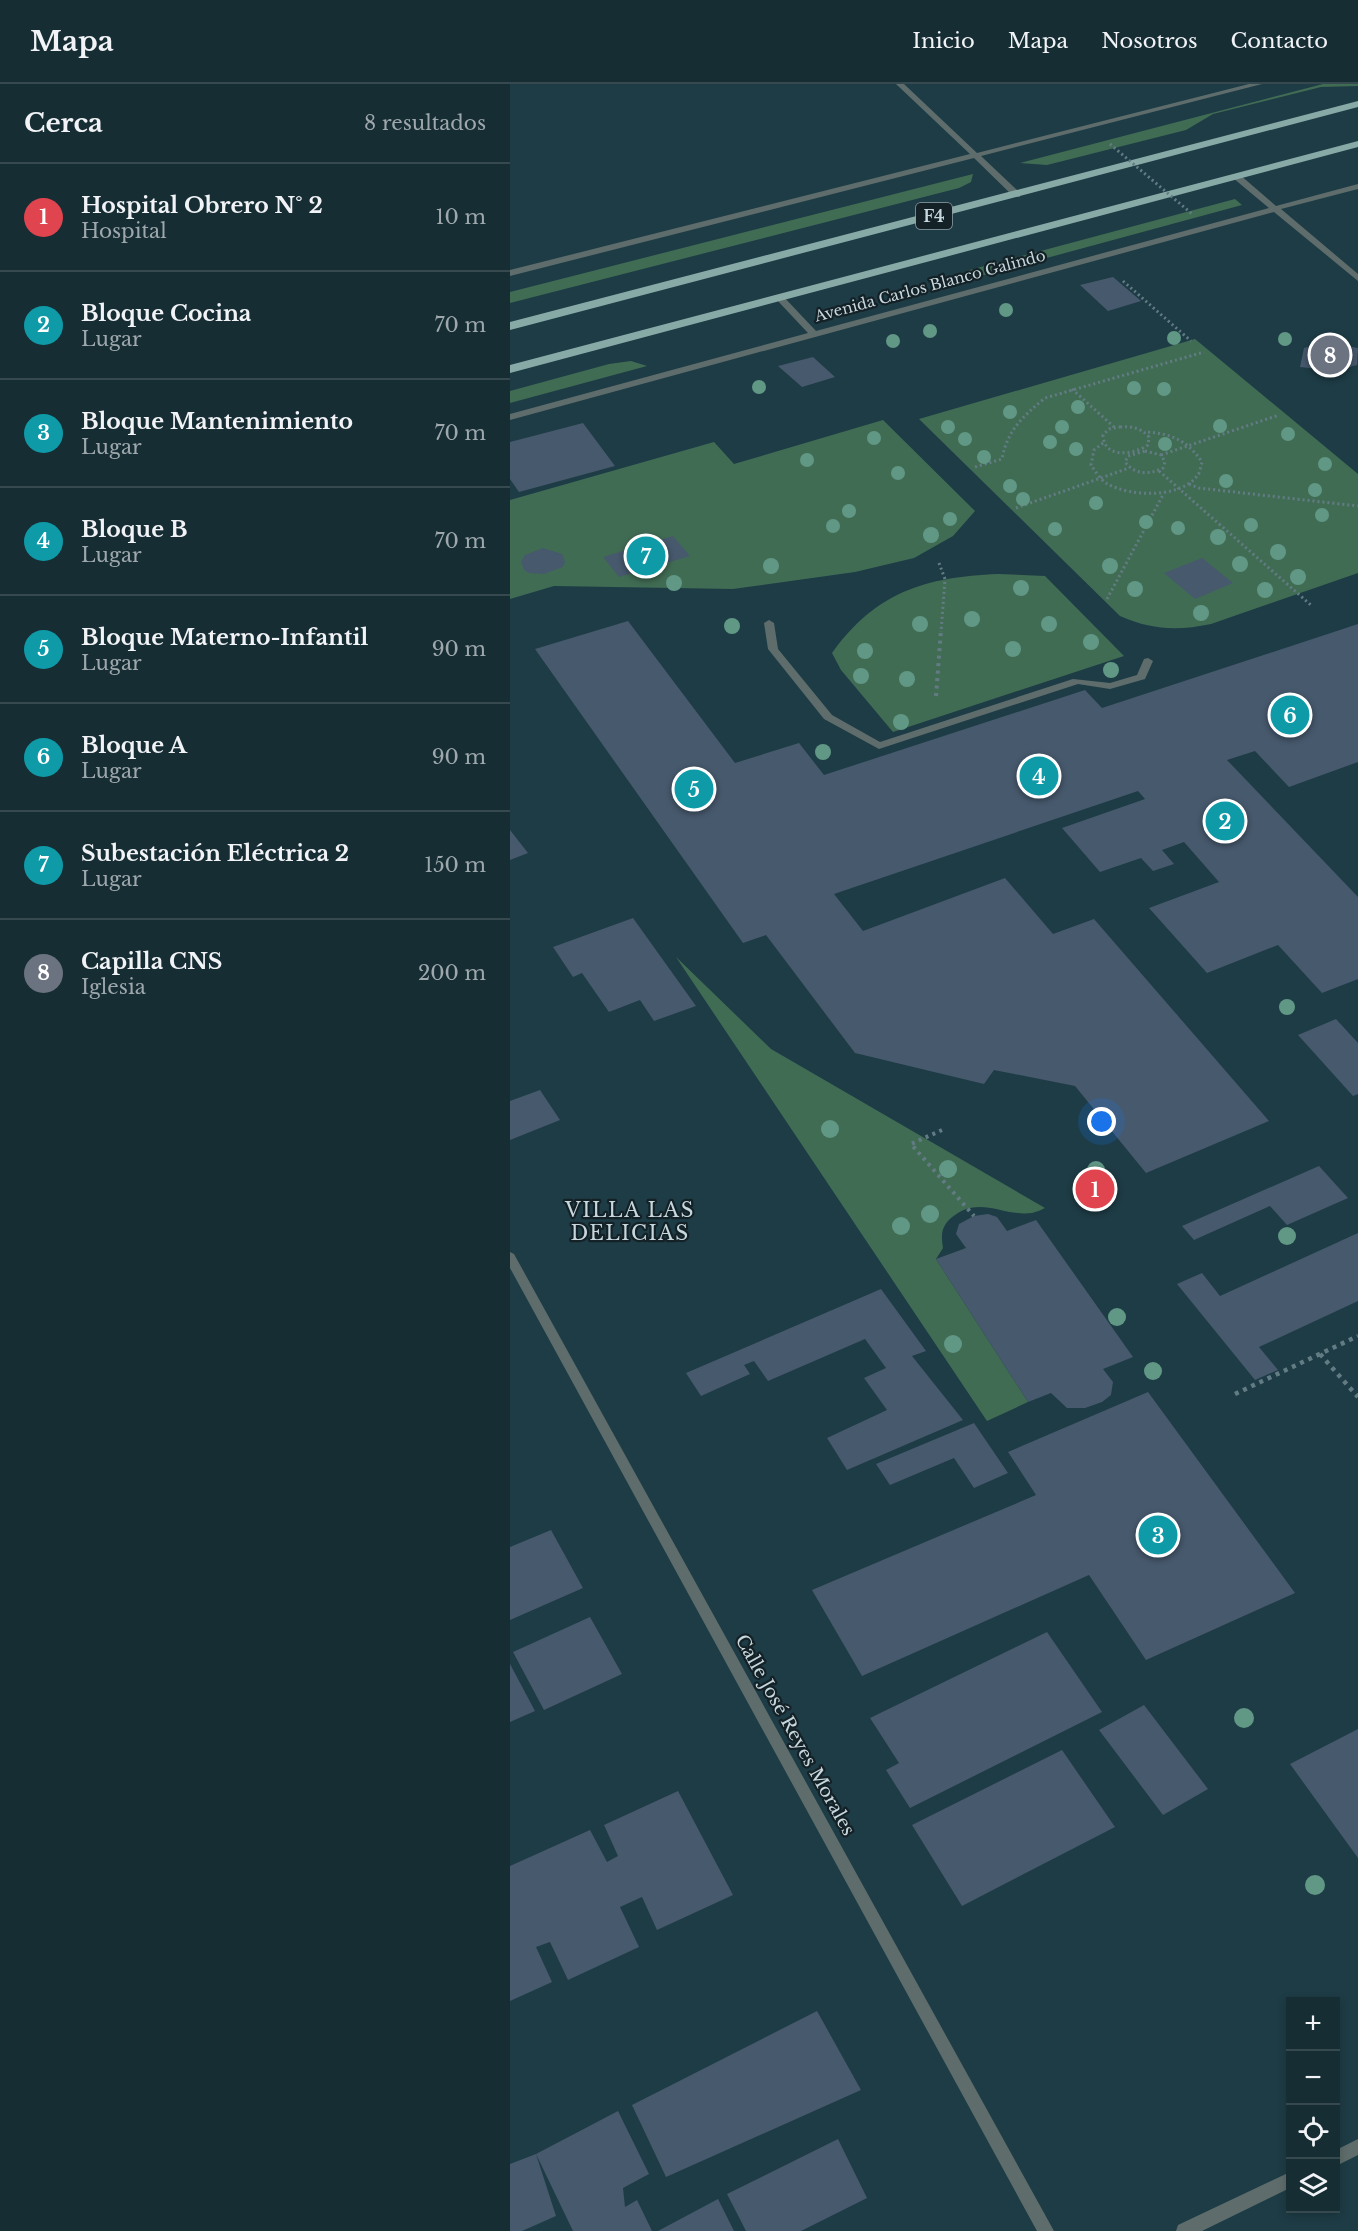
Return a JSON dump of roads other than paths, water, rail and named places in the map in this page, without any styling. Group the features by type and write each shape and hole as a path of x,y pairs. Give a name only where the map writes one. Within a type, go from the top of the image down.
{"highway":[{"name":"F4","path":"510,326 1358,104"},
{"name":"Avenida Carlos Blanco Galindo","path":"510,369 1358,144"}],"street":[{"path":"900,84 1017,195"},
{"path":"510,273 1258,84"},
{"path":"1236,176 1358,278"},
{"name":"Avenida Carlos Blanco Galindo","path":"510,417 1358,186"},
{"path":"778,297 813,333"},
{"path":"770,622 773,649 828,717 879,746 1077,681 1110,686 1141,677 1148,661"},
{"name":"Calle José Reyes Morales","path":"510,1259 1046,2231"},
{"path":"1340,2156 1358,2147"},
{"path":"1184,2231 1286,2182"}],"place":[{"name":"Capilla CNS","path":"1330,355"},
{"name":"Subestación Eléctrica 2","path":"646,556"},
{"name":"Bloque A","path":"1290,715"},
{"name":"Bloque B","path":"1039,776"},
{"name":"Bloque Materno-Infantil","path":"694,789"},
{"name":"Bloque Cocina","path":"1225,821"},
{"name":"Hospital Obrero N° 2","path":"1095,1189"},
{"name":"Bloque Mantenimiento","path":"1158,1535"}],"district":[{"name":"VILLA LAS DELICIAS","path":"630,1222"}]}
